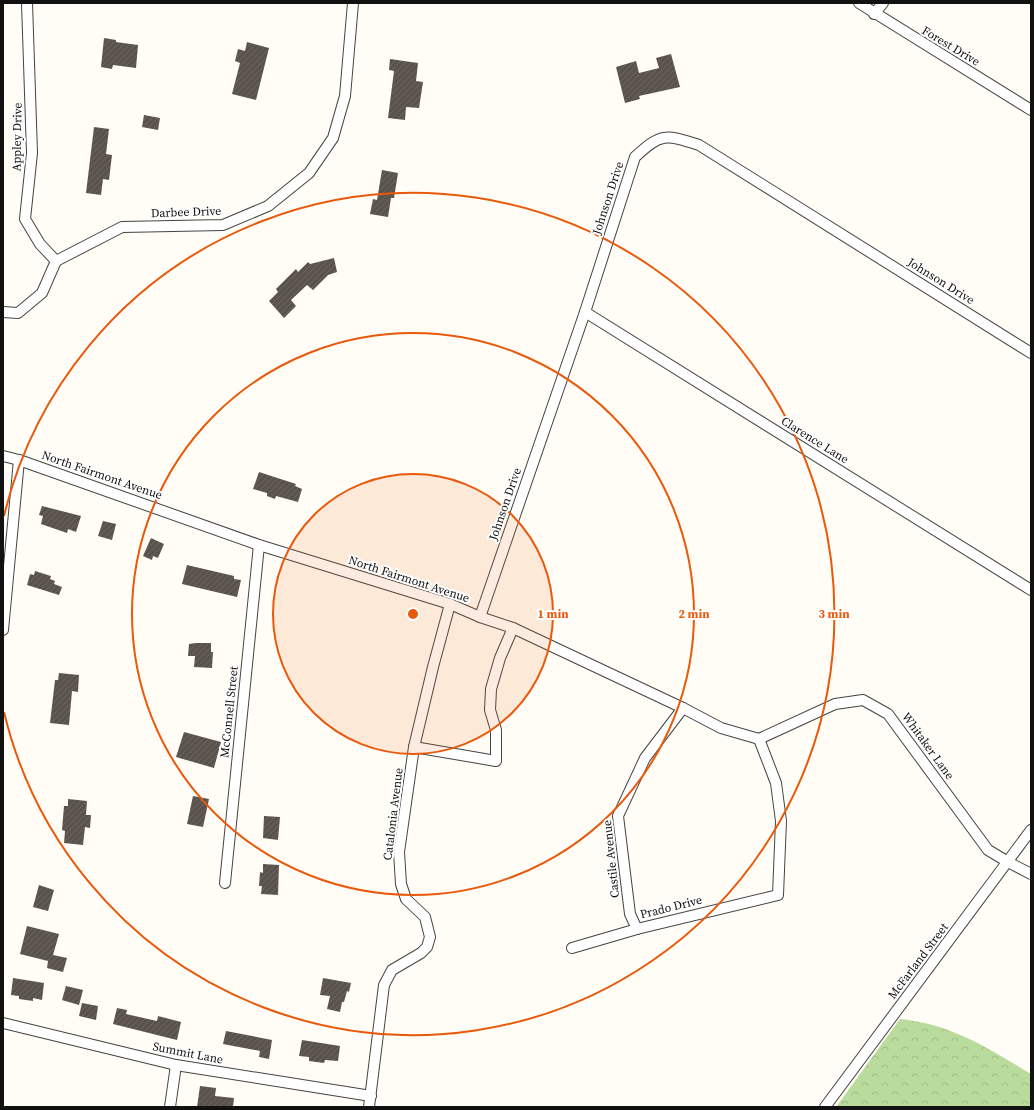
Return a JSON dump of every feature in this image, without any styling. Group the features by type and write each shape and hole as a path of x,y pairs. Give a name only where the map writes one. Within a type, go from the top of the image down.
{"street":[{"name":"Appley Drive","path":"27,3 32,153 25,219 40,244 56,260"},
{"name":"Darbee Drive","path":"56,260 122,227 223,225 268,206 309,173 333,138 345,96 353,3"},
{"name":"Forest Drive","path":"858,3 1031,110"},
{"path":"874,14 883,3"},
{"name":"Johnson Drive","path":"480,617 585,312 635,157 653,141 672,136 699,145 1031,353"},
{"path":"3,312 18,313 42,293 56,260"},
{"name":"Clarence Lane","path":"585,312 1031,590"},
{"name":"North Fairmont Avenue","path":"3,456 19,460 259,545 450,604 480,617 513,628 683,708 721,728 759,739"},
{"path":"3,630 19,460"},
{"name":"McConnell Street","path":"225,883 259,545"},
{"name":"Catalonia Avenue","path":"370,1107 384,985 392,970 421,953 427,946 430,937 424,917 406,899 401,884 399,852 414,747 450,604"},
{"path":"414,747 496,760 496,730 490,710 491,689 500,658 513,628"},
{"name":"Whitaker Lane","path":"759,739 835,704 863,700 888,714 988,850 1031,874"},
{"name":"Castile Avenue","path":"637,929 630,914 618,816 645,758 683,708"},
{"name":"Prado Drive","path":"572,948 637,929 778,895 781,821 776,783 759,739"},
{"name":"McFarland Street","path":"824,1107 1031,830"},
{"name":"Summit Lane","path":"3,1023 176,1066 371,1096"},
{"path":"170,1107 176,1066"}],"green space":[{"path":"900,1019 936,1026 953,1032 984,1046 1031,1074 1031,1107 836,1107"}],"building":[{"path":"104,38 116,40 116,42 138,45 136,68 113,65 112,69 101,67"},
{"path":"247,42 269,48 256,100 232,94 240,63 235,61 238,49 245,51"},
{"path":"671,54 680,87 639,96 640,99 625,103 616,67 636,61 639,73 659,68 656,58"},
{"path":"390,59 418,63 416,81 423,82 419,108 406,107 405,120 388,118 394,71 389,70"},
{"path":"144,115 160,118 158,130 142,127"},
{"path":"94,127 109,129 106,154 112,155 109,180 103,179 101,195 86,193"},
{"path":"382,170 398,173 394,198 391,198 388,217 370,214 373,199 377,200"},
{"path":"334,258 337,272 328,275 313,290 307,285 291,300 296,306 284,318 269,301 278,292 276,289 296,269 298,272 308,262 310,264"},
{"path":"259,472 296,484 295,486 302,489 298,502 276,496 275,499 267,496 267,493 253,489"},
{"path":"42,506 81,516 76,532 68,529 67,533 41,524 43,516 39,515"},
{"path":"103,521 116,524 112,540 98,536"},
{"path":"151,538 164,544 158,558 153,556 152,560 143,556"},
{"path":"187,565 234,576 234,579 241,580 237,597 182,584"},
{"path":"35,571 51,576 50,579 55,581 54,584 62,587 59,595 27,585 30,574 34,575"},
{"path":"211,643 211,652 213,652 212,668 194,667 195,656 188,656 189,644"},
{"path":"59,673 79,675 78,692 72,691 69,725 50,723 55,680 58,680"},
{"path":"184,732 221,742 214,768 176,757"},
{"path":"193,796 209,799 203,827 187,824"},
{"path":"68,799 87,801 86,815 91,815 90,828 85,827 83,845 64,843 65,831 62,830 64,806 68,806"},
{"path":"264,816 280,817 278,840 263,838"},
{"path":"263,864 279,865 278,895 261,894 262,886 259,886 260,872 263,873"},
{"path":"39,885 54,890 48,911 33,907"},
{"path":"27,926 59,934 53,955 67,958 63,972 47,968 48,961 20,954"},
{"path":"13,978 44,983 42,1000 33,998 33,1001 19,999 19,996 11,995"},
{"path":"323,978 351,983 349,992 347,991 344,1002 342,1002 340,1012 327,1009 330,996 320,995"},
{"path":"66,986 83,990 79,1005 62,1000"},
{"path":"82,1003 98,1006 96,1020 79,1016"},
{"path":"117,1008 127,1010 126,1014 157,1021 158,1016 181,1022 177,1040 113,1024"},
{"path":"226,1031 272,1040 269,1059 259,1057 260,1051 223,1044"},
{"path":"302,1040 340,1046 338,1061 325,1060 324,1063 309,1061 309,1057 299,1056"},
{"path":"200,1086 216,1088 215,1096 234,1098 233,1107 197,1107"}]}
